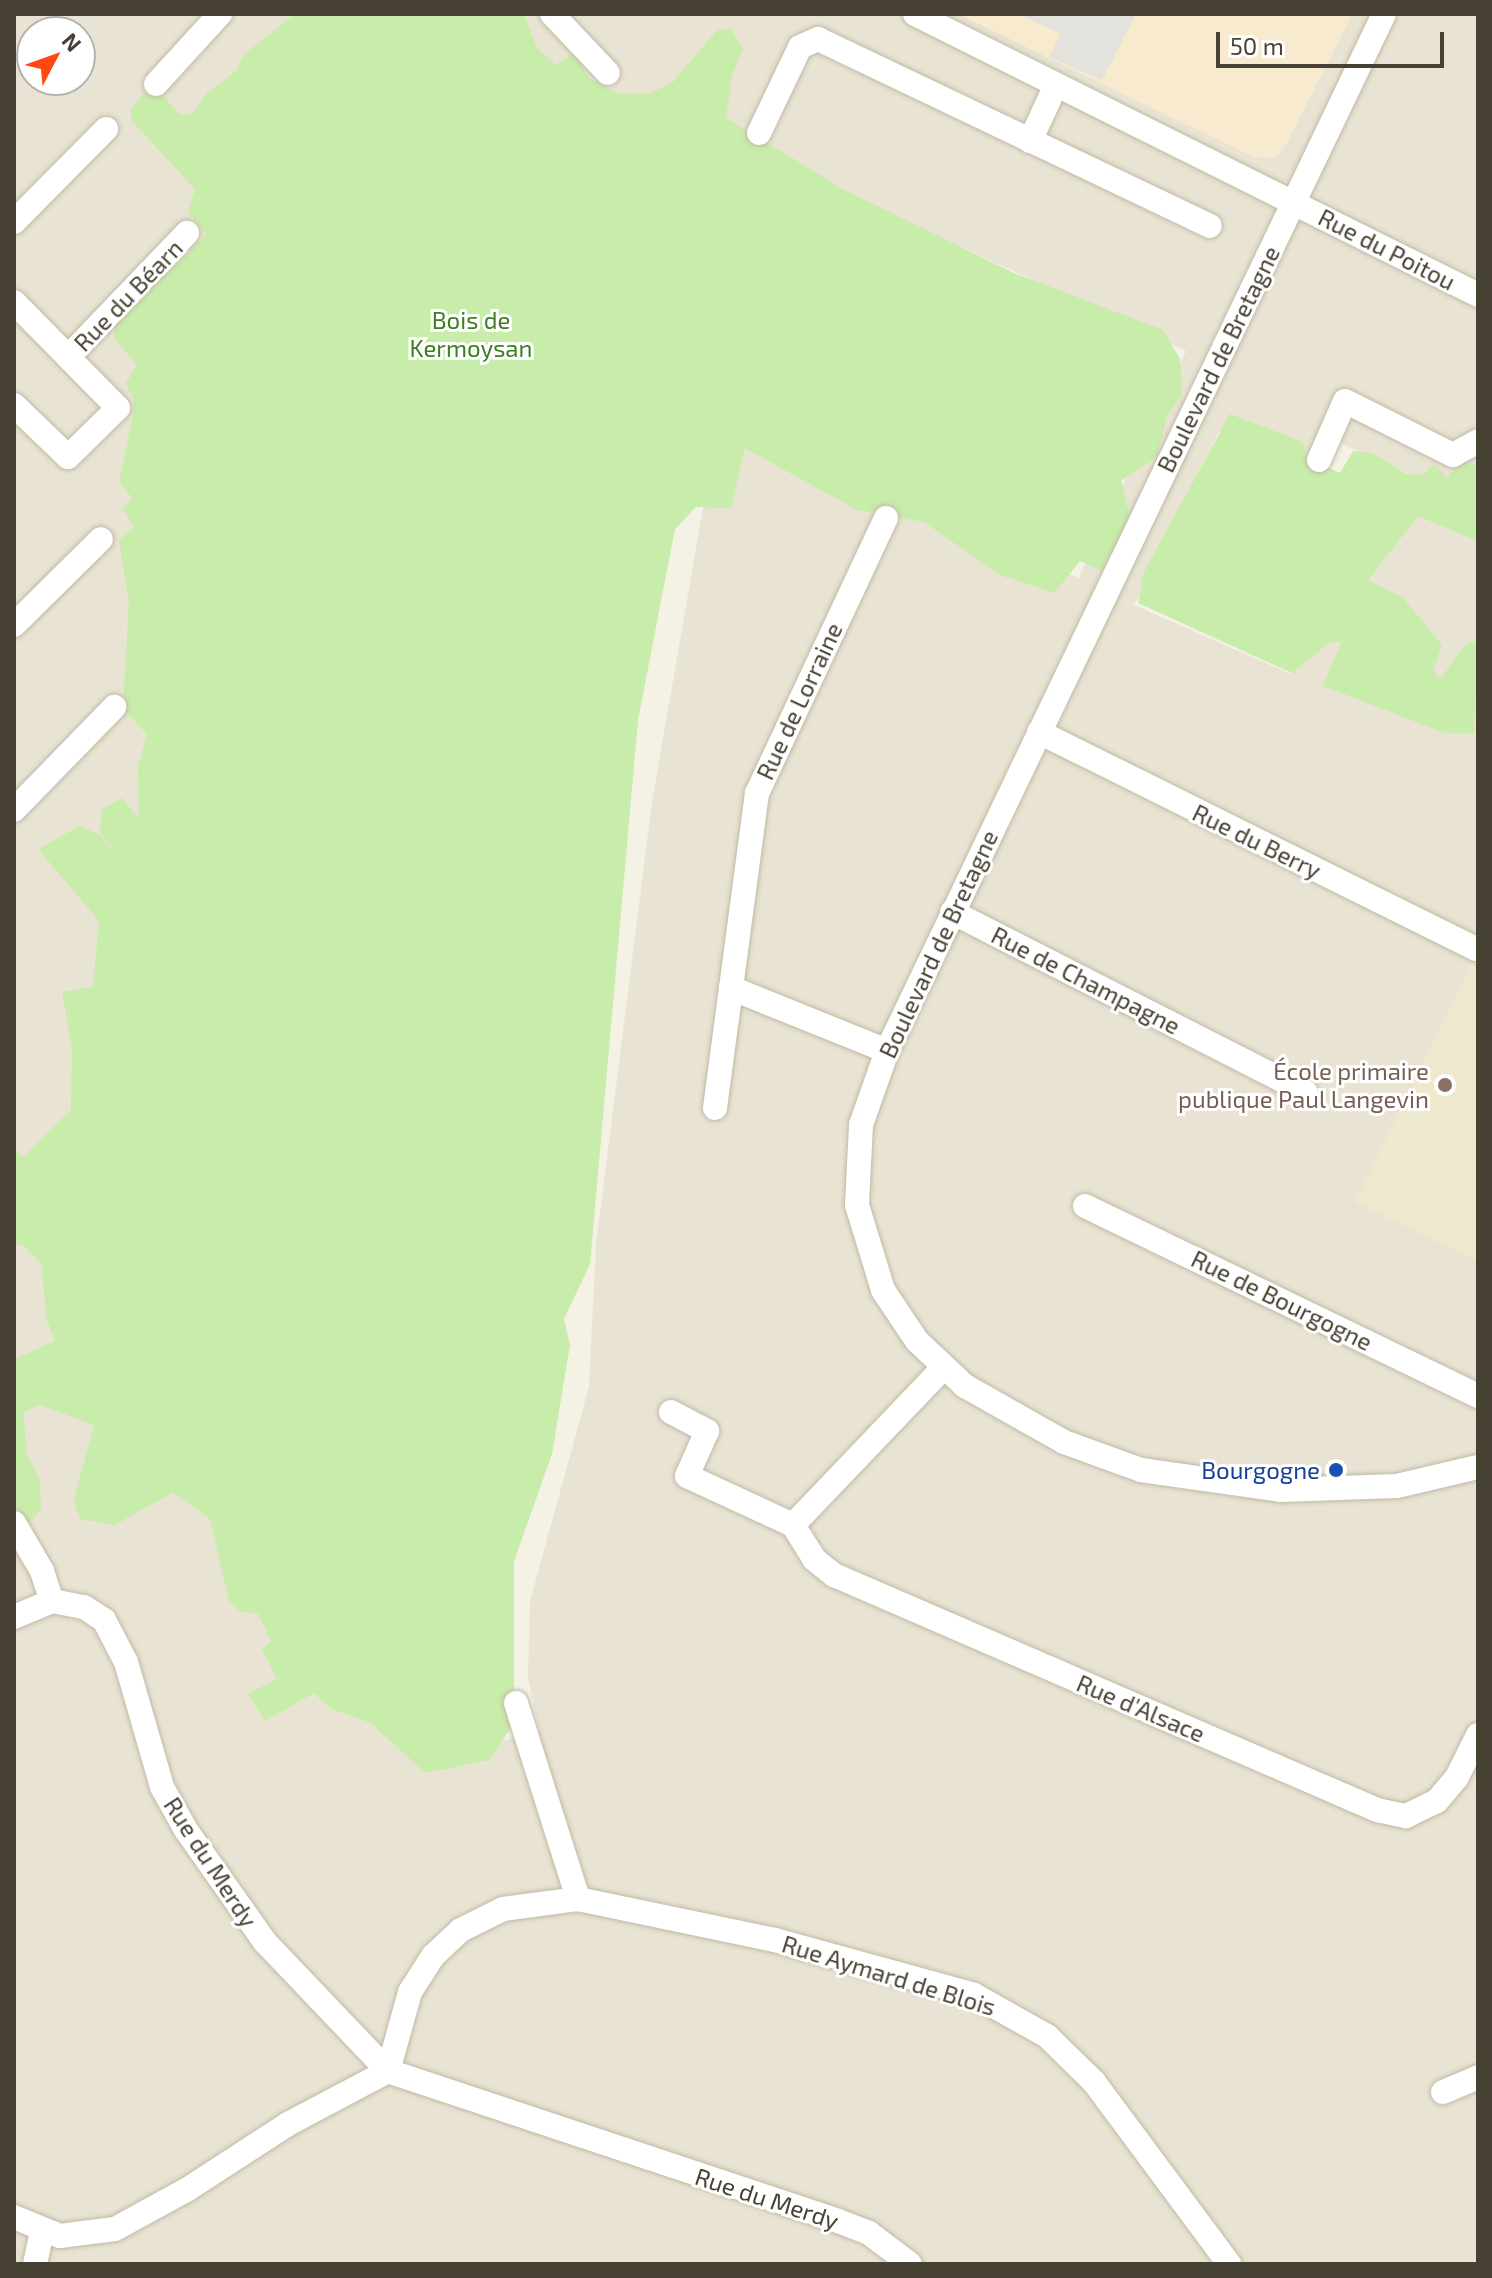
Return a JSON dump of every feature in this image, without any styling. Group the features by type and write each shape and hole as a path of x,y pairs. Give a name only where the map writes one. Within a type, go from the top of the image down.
{"street":[{"path":"156,84 220,14"},
{"path":"552,14 608,73"},
{"name":"Rue du Poitou","path":"915,14 1297,201 1478,295"},
{"name":"Boulevard de Bretagne","path":"1384,14 887,1051 861,1125 857,1205 883,1290 901,1320 943,1368 994,1406 1064,1442 1141,1470 1281,1490 1352,1491 1429,1481 1478,1467"},
{"path":"759,133 800,47 818,39 1210,226"},
{"path":"1030,141 1056,85"},
{"path":"14,222 106,129"},
{"name":"Rue du Béarn","path":"68,357 187,233"},
{"name":"Rue du Béarn","path":"14,302 118,408 68,457 14,405"},
{"path":"1319,460 1345,401 1453,455 1478,441"},
{"name":"Rue de Lorraine","path":"715,1108 757,793 886,518"},
{"path":"14,625 101,539"},
{"path":"14,810 114,707"},
{"name":"Rue du Berry","path":"1039,732 1476,949"},
{"name":"Rue de Champagne","path":"952,912 1306,1092"},
{"path":"731,988 887,1051"},
{"name":"Rue de Bourgogne","path":"1085,1206 1478,1396"},
{"path":"671,1412 707,1431 687,1476 793,1525 943,1368"},
{"path":"14,1523 42,1571 52,1601 14,1617"},
{"name":"Rue d'Alsace","path":"793,1525 814,1559 834,1575 1394,1815 1414,1814 1447,1791 1478,1735"},
{"name":"Rue du Merdy","path":"52,1601 84,1607 109,1627 126,1662 162,1787 186,1830 258,1933 388,2071 838,2221 869,2233 910,2264"},
{"path":"516,1703 578,1899"},
{"name":"Rue Aymard de Blois","path":"388,2071 410,1992 446,1941 503,1909 578,1899 805,1948 1002,2007 1047,2036 1094,2082 1229,2264"},
{"path":"14,2217 42,2232 79,2237 140,2217 288,2124 388,2071"},
{"path":"1443,2092 1478,2077"},
{"path":"35,2264 42,2232"}],"shaded area":[{"path":"14,14 959,14 1254,157 1286,144 1352,14 1478,14 1478,2264 14,2264","holes":["683,118 1186,351 1079,578 717,428 652,802 596,1245 589,1387 530,1601 528,1678 540,1734 504,1740 468,1732 217,238","1219,431 1323,477 1340,443 1413,476 1345,558 1291,674 1134,605"]},
{"path":"959,14 1352,14 1286,145 1274,158 1254,157"},
{"path":"1018,14 1136,14 1102,80 1049,57 1061,34"},
{"name":"École primaire publique Paul Langevin","path":"1471,964 1478,968 1478,1262 1355,1202"}],"green space":[{"name":"Bois de Kermoysan","path":"295,14 524,14 537,48 555,65 574,53 589,78 617,93 648,94 673,82 717,30 730,28 743,49 732,76 726,118 843,189 1014,273 1163,330 1180,359 1182,394 1167,417 1157,456 1121,481 1129,512 1125,529 1101,570 1080,561 1054,593 1000,575 924,522 857,510 745,448 731,508 696,507 675,529 638,720 590,1264 564,1319 570,1345 552,1454 514,1561 514,1723 489,1760 425,1773 371,1723 331,1709 314,1693 265,1721 248,1694 277,1679 262,1649 271,1641 258,1614 240,1611 229,1600 210,1519 173,1492 115,1525 80,1519 74,1500 94,1425 40,1405 23,1412 27,1454 40,1481 41,1509 28,1524 14,1504 14,1359 55,1341 46,1318 42,1265 23,1245 14,1244 14,1150 24,1157 71,1110 72,1048 62,992 93,987 99,921 38,849 80,826 99,835 119,859 99,831 103,808 122,798 139,819 138,767 147,734 123,709 129,603 119,540 134,527 123,509 132,498 119,481 133,417 134,401 126,383 137,365 115,339 113,325 207,234 188,212 195,189 132,121 131,110 144,93 159,91 179,114 192,115 207,93 236,71 243,55"},
{"path":"1230,414 1303,442 1306,458 1340,473 1353,451 1372,453 1407,474 1423,475 1434,464 1447,478 1460,461 1478,465 1478,541 1418,516 1368,580 1403,598 1442,645 1433,670 1440,680 1464,645 1478,641 1474,733 1445,733 1323,686 1342,641 1329,643 1292,673 1138,603 1144,572"}],"place":[{"name":"École primaire publique Paul Langevin","path":"1445,1085"},
{"name":"Bourgogne","path":"1336,1470"}]}
